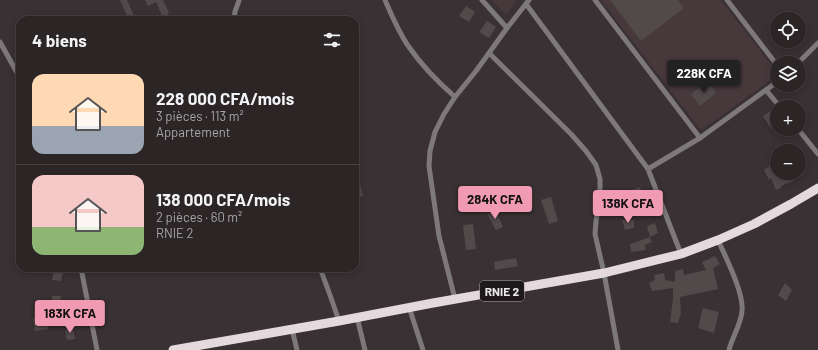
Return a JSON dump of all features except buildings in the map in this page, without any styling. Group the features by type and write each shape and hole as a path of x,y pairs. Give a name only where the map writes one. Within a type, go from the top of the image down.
{"highway":[{"name":"RNIE 2","path":"173,350 604,273 681,254 754,224 818,188"}],"street":[{"path":"234,16 240,0"},
{"path":"385,0 408,46 438,82 455,97"},
{"path":"482,0 507,28"},
{"path":"595,0 700,138"},
{"path":"727,0 770,56"},
{"path":"455,299 439,236 429,166 430,151 435,132 455,97 527,2 648,169 681,254"},
{"path":"0,42 16,71"},
{"path":"805,56 818,43"},
{"path":"489,53 571,134 596,165 600,179 600,196 595,234 604,273 618,350"},
{"path":"648,169 700,138 770,87"},
{"path":"766,90 774,100"},
{"path":"804,136 818,154"},
{"path":"718,240 735,280 742,302 740,320 729,350"},
{"path":"82,272 97,350"},
{"path":"321,272 339,321"},
{"path":"409,307 422,350"},
{"path":"358,317 365,350"},
{"path":"292,329 297,350"}],"shaded area":[{"path":"491,0 517,0 506,15"},
{"path":"601,0 721,0 770,63 770,80 703,129 699,128"}]}
